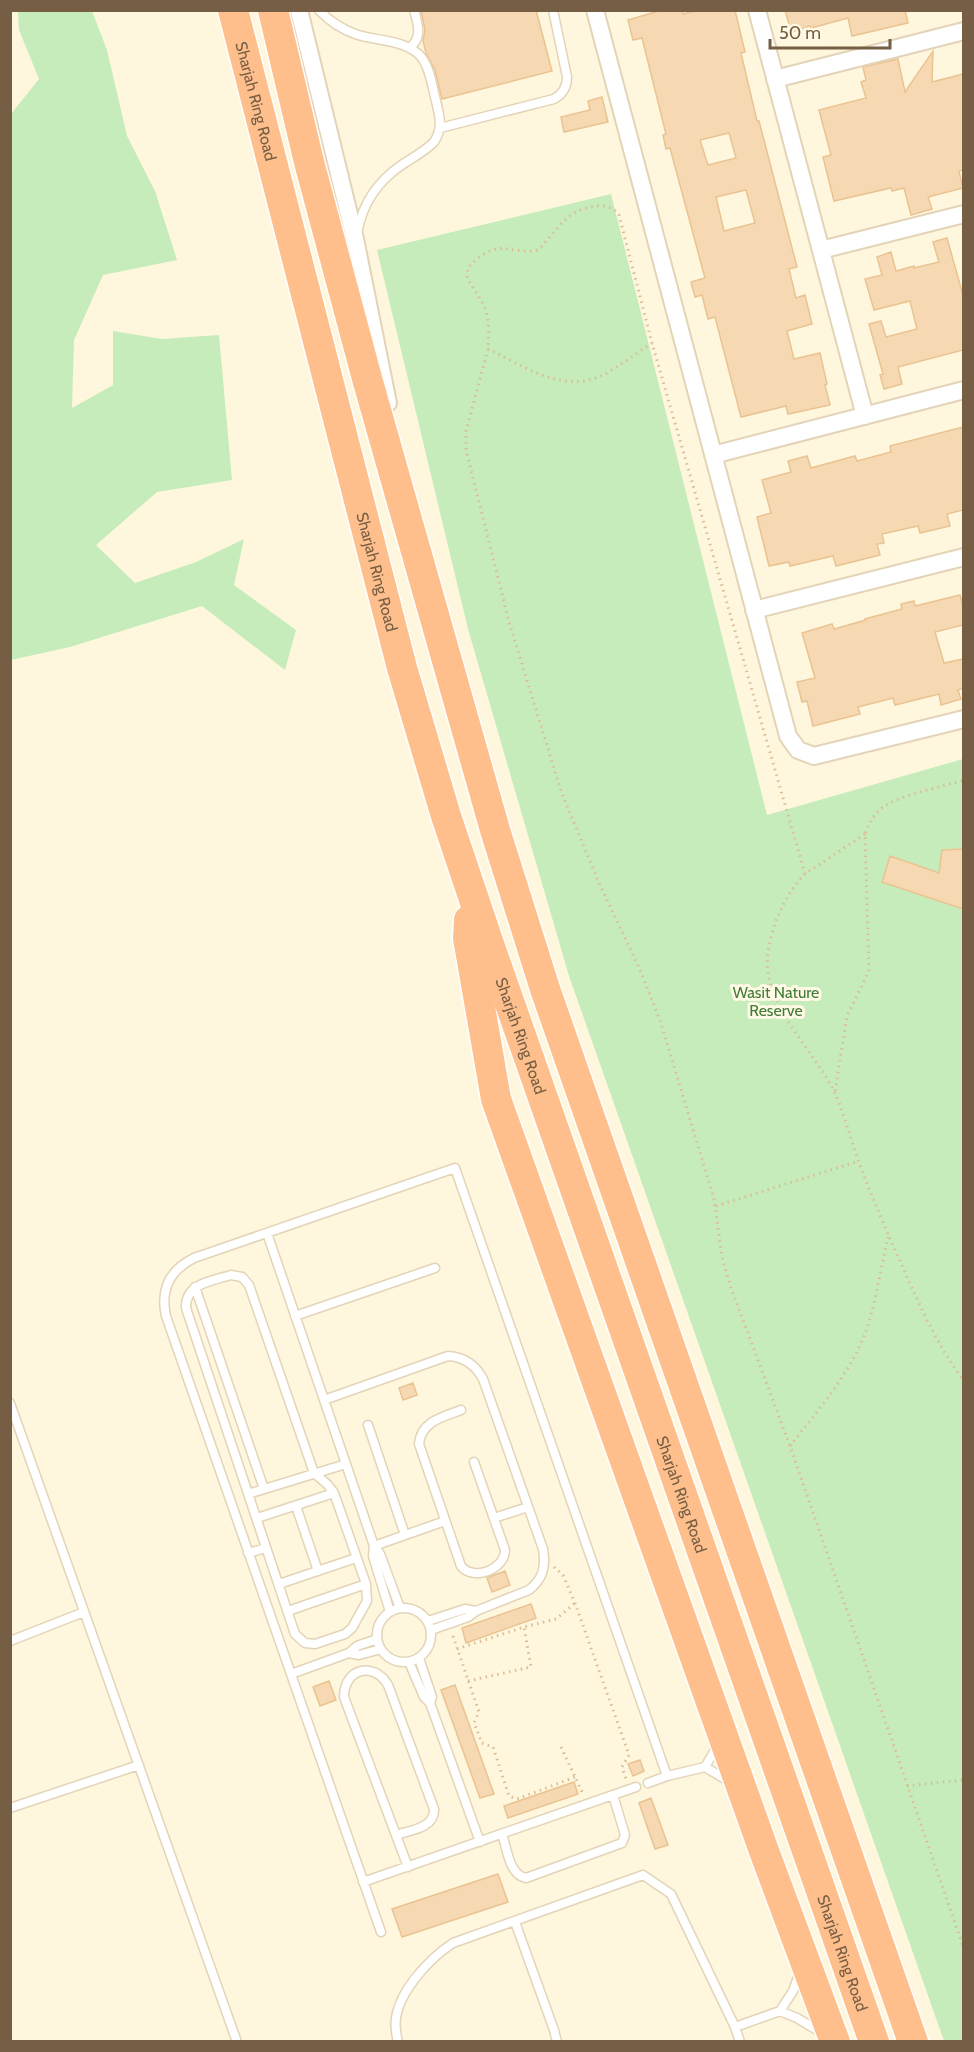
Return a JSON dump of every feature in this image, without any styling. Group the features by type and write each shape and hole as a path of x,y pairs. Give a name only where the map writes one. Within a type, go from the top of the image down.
{"highway":[{"name":"Sharjah Ring Road","path":"233,10 388,615 427,753 470,890 874,2042"},
{"path":"273,10 312,173 399,490 492,819 544,989 913,2042"},
{"path":"470,890 468,938 496,1099 742,1791 834,2040"}],"street":[{"path":"299,10 355,239 391,419 399,490"},
{"path":"595,10 788,736 798,750 806,754 823,755 963,719"},
{"path":"757,10 865,416"},
{"path":"776,79 963,31"},
{"path":"821,250 963,214"},
{"path":"713,455 963,390"},
{"path":"754,610 963,557"}],"lane":[{"path":"319,10 336,25 349,31 417,52 427,67 441,121 438,135 429,147 391,172 380,183 363,208 355,239"},
{"path":"409,48 416,42 419,34 414,10"},
{"path":"440,128 554,99 563,93 567,77 553,10"},
{"path":"381,1932 166,1316 164,1292 168,1281 183,1263 456,1168 667,1776"},
{"path":"267,1233 374,1546 380,1554 400,1608"},
{"path":"295,1316 435,1268"},
{"path":"231,1275 246,1280 314,1473 327,1484 334,1494 366,1584 367,1595 365,1606 352,1628 345,1634 315,1644 305,1643 295,1634 266,1548 186,1308 187,1296 195,1287 231,1275"},
{"path":"195,1287 264,1489"},
{"path":"324,1400 439,1358 457,1357 465,1360 479,1371 483,1378 545,1559 541,1576 530,1590 449,1624 430,1626"},
{"path":"10,1403 237,2042"},
{"path":"461,1410 427,1425 419,1444 461,1566 468,1573 473,1574 497,1566 504,1560 505,1550 474,1462"},
{"path":"368,1425 405,1535"},
{"path":"248,1494 346,1464"},
{"path":"257,1518 334,1494"},
{"path":"296,1506 318,1571"},
{"path":"494,1518 528,1507"},
{"path":"374,1546 445,1521"},
{"path":"374,1546 373,1556 390,1612"},
{"path":"248,1553 266,1548"},
{"path":"279,1584 356,1557"},
{"path":"288,1611 366,1584"},
{"path":"400,1608 416,1610 430,1626 429,1646 419,1658 409,1662 393,1660 381,1649 377,1639 379,1623 390,1612 400,1608"},
{"path":"430,1626 465,1609 476,1611"},
{"path":"10,1641 84,1612"},
{"path":"291,1674 350,1653 357,1646 377,1639"},
{"path":"350,1653 359,1655 381,1649"},
{"path":"419,1658 431,1694 430,1703"},
{"path":"409,1662 424,1697 430,1703 480,1842"},
{"path":"396,1835 429,1823 434,1816 434,1809 388,1685 379,1673 364,1670 351,1676 344,1689 344,1697 408,1867"},
{"path":"648,1783 705,1767 716,1751 722,1735"},
{"path":"10,1808 139,1765"},
{"path":"705,1767 742,1791"},
{"path":"363,1882 633,1788"},
{"path":"502,1834 514,1871 522,1878 588,1856 624,1841 625,1835 613,1795"},
{"path":"398,2042 396,2018 404,1995 433,1957 453,1943 644,1875 671,1893 740,2042"},
{"path":"515,1922 557,2042"},
{"path":"735,2027 780,2011 793,1991 796,1978 805,1961"},
{"path":"780,2011 797,2018 834,2040"}],"path":[{"path":"805,874 652,343 619,215 609,206 602,205 572,215 537,250 495,248 485,252 470,266 467,276 484,307 488,321 488,349 466,431 466,450 509,622 562,794 600,885 641,972 661,1023 716,1206 723,1257 731,1288 790,1446 963,1949"},
{"path":"488,349 559,381 574,382 591,380 603,375 652,343"},
{"path":"834,1092 846,1016 870,970 865,834 872,819 883,807 891,803 962,781 963,789"},
{"path":"865,834 805,874 791,890 769,939 766,955 767,972 776,999 834,1092 888,1235 924,1315 963,1381"},
{"path":"716,1206 859,1161"},
{"path":"790,1446 836,1387 866,1331 888,1235"},
{"path":"545,1559 563,1575 575,1603 628,1755 622,1768 633,1788"},
{"path":"457,1649 556,1619 575,1603"},
{"path":"449,1624 479,1712 474,1723 482,1743 493,1747 511,1798 517,1799 575,1778"},
{"path":"468,1681 531,1667 524,1627"},
{"path":"561,1747 587,1804"},
{"path":"907,1786 963,1780"}],"green space":[{"path":"18,11 92,11 107,50 127,136 155,191 177,260 103,275 74,340 72,408 113,385 113,331 162,339 219,335 232,480 157,492 96,545 135,583 196,562 244,539 234,585 296,630 285,670 202,606 70,647 11,660 11,114 39,79 19,30"},
{"name":"Wasit Nature Reserve","path":"611,194 767,815 963,759 963,2041 944,2041 569,976 468,629 377,250"}],"building":[{"path":"421,10 536,10 552,71 442,99 435,70 426,53 423,41 425,30"},
{"path":"662,10 682,10 683,14 699,10 735,10 745,52 741,53 757,121 759,121 797,267 789,269 796,298 805,295 812,324 787,331 794,359 820,353 830,405 788,414 786,406 741,417 715,317 708,319 702,295 695,297 691,282 705,278 670,148 666,149 663,135 666,134 642,38 633,40 628,20","holes":["729,133 736,158 708,165 700,140","746,190 755,223 724,231 716,197"]},
{"path":"785,10 905,10 908,23 852,36 848,18 791,32"},
{"path":"933,51 932,82 963,74 963,170 959,171 963,188 928,197 932,209 911,215 904,188 892,191 891,188 834,201 823,157 831,155 819,110 866,98 861,82 866,80 863,67 898,59 905,92"},
{"path":"602,97 608,122 564,132 561,117 590,110 588,101"},
{"path":"947,238 963,295 963,350 898,367 902,384 884,389 880,375 883,374 869,324 881,321 886,337 917,329 910,301 874,310 865,279 882,275 877,257 891,252 896,271 939,262 933,242"},
{"path":"963,427 963,510 947,514 950,526 920,533 918,526 882,534 884,543 877,544 880,555 836,566 833,556 790,566 789,562 769,566 757,517 771,513 762,480 791,472 788,461 807,456 811,468 855,456 857,461 891,452 890,446"},
{"path":"960,595 963,606 963,625 935,632 944,663 963,659 963,688 958,690 961,699 941,705 939,694 895,705 893,698 858,707 860,714 813,726 807,701 802,702 797,682 815,678 802,633 832,624 834,629 866,620 902,609 901,604 914,601 915,606"},
{"path":"963,849 963,909 882,882 890,856 939,873 942,850"},
{"path":"413,1383 417,1395 403,1400 399,1388"},
{"path":"505,1571 510,1585 492,1592 487,1578"},
{"path":"531,1604 536,1618 466,1643 462,1628"},
{"path":"329,1681 336,1700 320,1706 313,1687"},
{"path":"455,1685 494,1794 480,1798 441,1690"},
{"path":"640,1760 644,1771 633,1776 628,1764"},
{"path":"574,1782 578,1794 508,1818 504,1806"},
{"path":"651,1798 668,1845 655,1849 639,1803"},
{"path":"498,1874 508,1902 402,1937 392,1909"}]}
